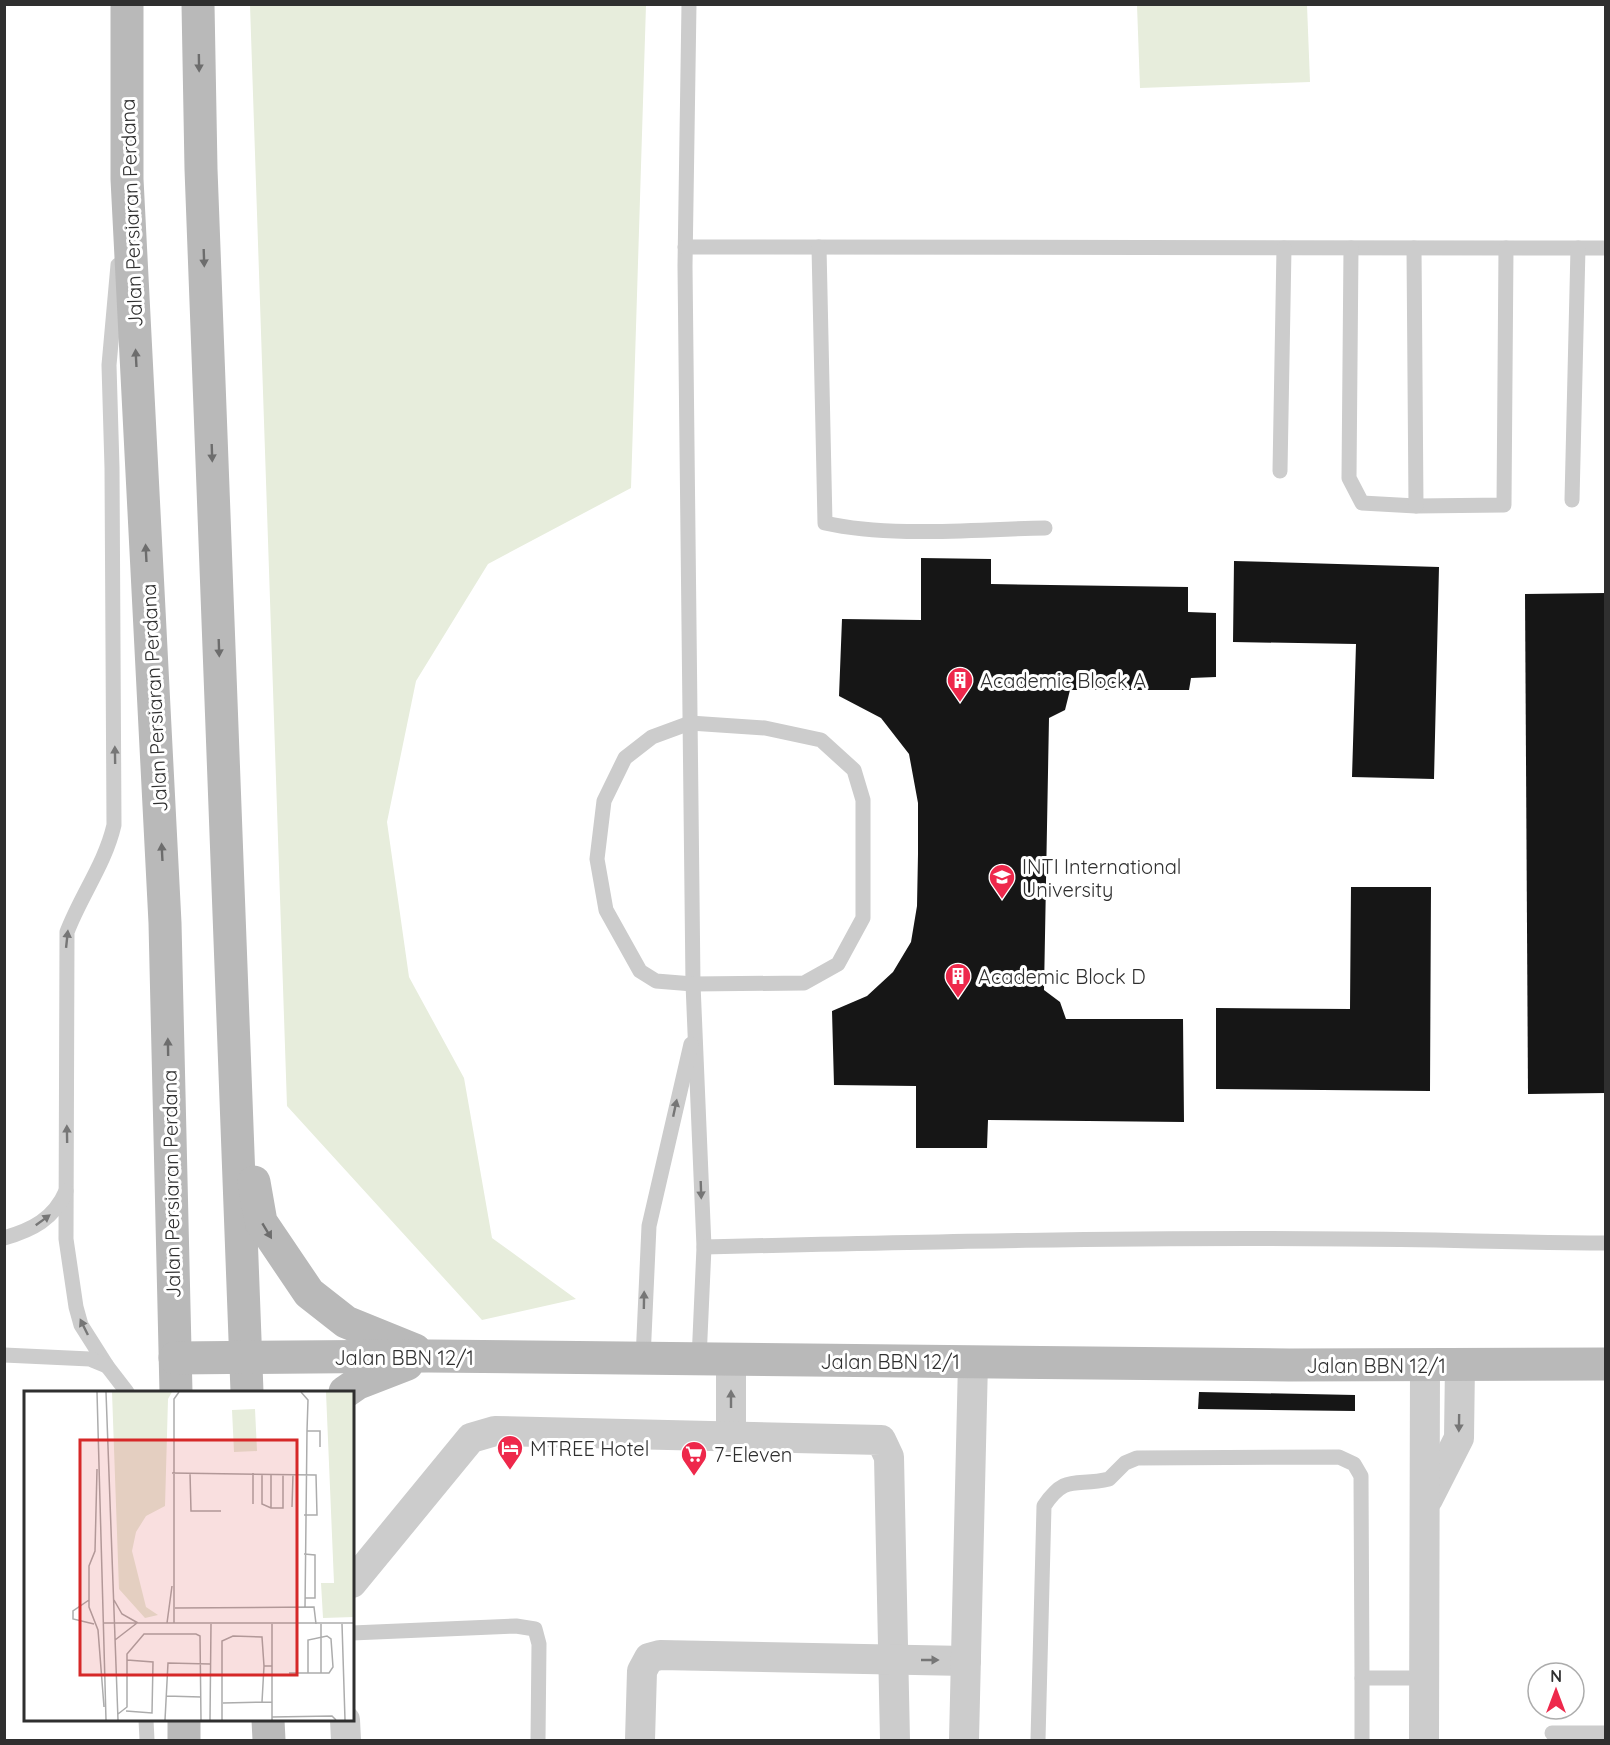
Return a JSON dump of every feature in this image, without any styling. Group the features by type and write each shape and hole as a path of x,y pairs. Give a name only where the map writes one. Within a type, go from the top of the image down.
{"main road":[{"name":"Jalan Persiaran Perdana","path":"127,4 127,179 165,923 176,1391"},
{"path":"198,4 201,169 247,1391"},
{"path":"236,1093 261,1222 309,1293 346,1323 428,1356"},
{"path":"346,1391 358,1383 428,1356"},
{"name":"Jalan BBN 12/1","path":"175,1358 428,1356 973,1362 1605,1364"},
{"path":"184,1721 184,1740"},
{"path":"268,1721 268,1740"}],"street":[{"path":"731,1360 731,1438"},
{"path":"964,1740 973,1362"},
{"path":"1425,1504 1459,1438 1460,1364"},
{"path":"1424,1740 1425,1365"},
{"path":"354,1582 471,1438 495,1431 881,1440 889,1457 895,1740"},
{"path":"640,1740 642,1671 649,1658 660,1655 966,1660"},
{"path":"345,1721 346,1740"}],"lane":[{"path":"689,4 685,247 693,984 704,1247 699,1360"},
{"path":"127,179 109,365 112,468 114,825 109,847 76,907 67,932 65,964 68,1186 66,1239 76,1307 81,1325 106,1366 127,1391"},
{"path":"685,247 1605,248"},
{"path":"819,247 825,523 844,527 918,530 1045,528"},
{"path":"1280,471 1284,248"},
{"path":"1351,248 1348,478 1362,503 1416,506 1504,505 1506,248"},
{"path":"1414,248 1416,506"},
{"path":"1572,500 1578,248"},
{"path":"690,723 765,728 821,740 854,770 863,800 863,918 838,964 804,983 693,984 656,981 640,971 606,910 597,859 604,801 625,758 652,737 690,723"},
{"path":"643,1359 649,1226 695,1027"},
{"path":"4,1238 27,1232 47,1220 60,1206 68,1186"},
{"path":"704,1247 1093,1239 1349,1239 1605,1243"},
{"path":"4,1355 90,1359 106,1366"},
{"path":"1038,1740 1044,1506 1054,1491 1065,1483 1109,1479 1125,1463 1137,1458 1339,1457 1354,1464 1360,1476 1362,1740"},
{"path":"354,1633 516,1626 535,1629 539,1644 538,1740"},
{"path":"1362,1678 1424,1678"},
{"path":"146,1721 147,1740"},
{"path":"1552,1733 1605,1733"}],"green space":[{"path":"250,5 646,5 631,488 488,564 416,681 387,822 409,977 464,1078 492,1238 576,1299 482,1320 287,1106"},
{"path":"1137,5 1307,5 1310,82 1140,88"}],"building":[{"path":"921,558 991,559 991,584 1188,587 1188,612 1216,613 1216,677 1191,678 1189,690 1070,690 1065,710 1049,718 1044,990 1060,1002 1066,1019 1183,1019 1184,1122 988,1120 987,1148 916,1148 916,1086 834,1085 832,1011 867,996 893,972 911,942 917,906 918,854 918,803 909,754 881,718 839,696 842,619 921,620"},
{"path":"1234,561 1439,567 1434,779 1352,777 1356,644 1233,642"},
{"path":"1606,593 1606,1093 1528,1094 1525,594"},
{"path":"1351,887 1431,887 1430,1091 1216,1089 1216,1008 1350,1009"},
{"path":"1199,1392 1355,1395 1355,1411 1198,1409"}],"place":[{"name":"Academic Block A","path":"960,703"},
{"name":"INTI International University","path":"1002,900"},
{"name":"Academic Block D","path":"958,999"},
{"name":"MTREE Hotel","path":"510,1471"},
{"name":"7-Eleven","path":"694,1477"}]}
